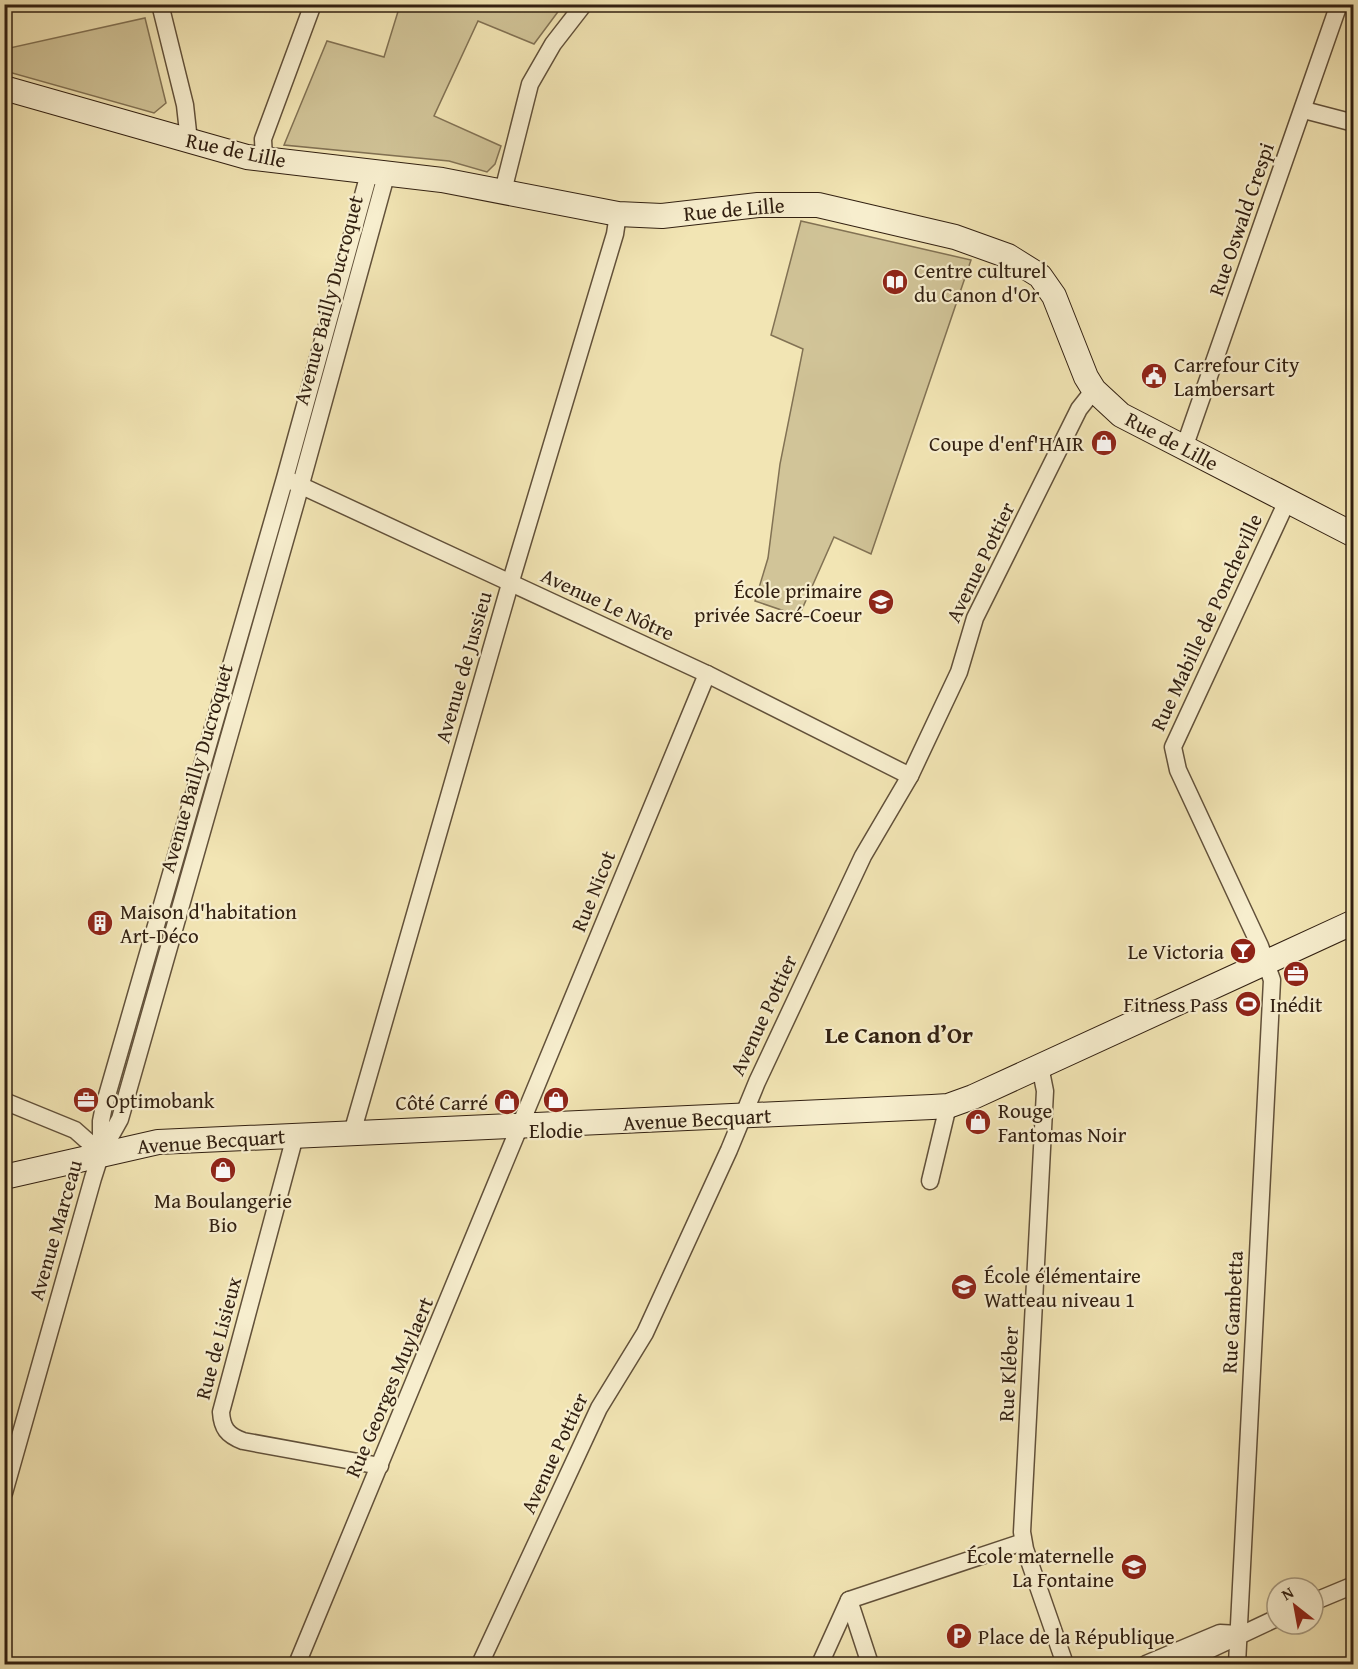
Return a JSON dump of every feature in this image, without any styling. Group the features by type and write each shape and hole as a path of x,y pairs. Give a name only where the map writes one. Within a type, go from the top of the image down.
{"street":[{"path":"160,4 185,105 189,141"},
{"path":"264,159 263,139 313,4"},
{"path":"503,191 530,84 553,44 584,4"},
{"name":"Rue Oswald Crespi","path":"1184,448 1304,110 1339,4"},
{"name":"Rue de Lille","path":"4,88 189,141 264,159 378,171 503,191 618,214 662,216 769,205 818,205 868,215 992,249 1030,268 1047,284 1079,362 1094,390 1121,415 1288,499 1353,535"},
{"path":"1304,110 1353,123"},
{"name":"Avenue Bailly Ducroquet","path":"101,1153 100,1121 104,1106 285,478 378,171"},
{"name":"Avenue Bailly Ducroquet","path":"101,1153 120,1119 300,485 378,171"},
{"name":"Avenue de Jussieu","path":"352,1133 510,584 615,234 618,214"},
{"name":"Avenue Pottier","path":"480,1665 599,1408 645,1333 742,1116 863,856 910,776 959,672 975,618 1079,410 1094,390"},
{"name":"Avenue Le Nôtre","path":"285,478 707,674 910,776"},
{"name":"Rue Mabille de Poncheville","path":"1267,962 1178,770 1173,747 1288,499"},
{"name":"Rue Nicot","path":"521,1126 707,674"},
{"name":"Avenue Becquart","path":"4,1177 101,1153 158,1142 948,1106 1353,922"},
{"name":"Rue Gambetta","path":"1237,1665 1243,1494 1272,994 1267,962"},
{"name":"Rue Kléber","path":"1023,1542 1045,1091 1045,1077 1040,1066"},
{"path":"4,1101 75,1130 101,1153"},
{"path":"930,1181 948,1106"},
{"name":"Rue Georges Muylaert","path":"297,1665 521,1126"},
{"name":"Rue de Lisieux","path":"295,1136 221,1412 222,1424 233,1438 243,1441 380,1466"},
{"name":"Avenue Marceau","path":"4,1492 101,1153"},
{"path":"820,1665 849,1600 1023,1542 1065,1665"},
{"path":"1325,1597 1353,1585"},
{"path":"849,1600 870,1665"},
{"path":"1179,1665 1265,1623"},
{"path":"1146,1665 1220,1633 1239,1634"}],"shaded area":[{"path":"400,5 563,5 534,44 478,21 434,116 501,146 495,164 487,172 449,161 284,145 327,41 384,57"},
{"path":"145,18 166,103 154,113 5,71 5,49"},
{"path":"801,221 971,260 871,554 834,537 799,616 755,601 768,558 780,464 803,349 771,335"}],"place":[{"name":"Centre culturel du Canon d'Or","path":"895,282"},
{"name":"Carrefour City Lambersart","path":"1154,376"},
{"name":"Coupe d'enf'HAIR","path":"1104,443"},
{"name":"École primaire privée Sacré-Coeur","path":"881,602"},
{"name":"Maison d'habitation Art-Déco","path":"100,923"},
{"name":"Le Victoria","path":"1243,951"},
{"name":"Inédit","path":"1296,974"},
{"name":"Fitness Pass","path":"1248,1004"},
{"name":"Optimobank","path":"86,1100"},
{"name":"Elodie","path":"556,1100"},
{"name":"Côté Carré","path":"507,1102"},
{"name":"Rouge Fantomas Noir","path":"978,1122"},
{"name":"Ma Boulangerie Bio","path":"223,1170"},
{"name":"École élémentaire Watteau niveau 1","path":"964,1287"},
{"name":"École maternelle La Fontaine","path":"1134,1567"},
{"name":"Place de la République","path":"959,1636"}],"district":[{"name":"Le Canon d’Or","path":"899,1034"}]}
